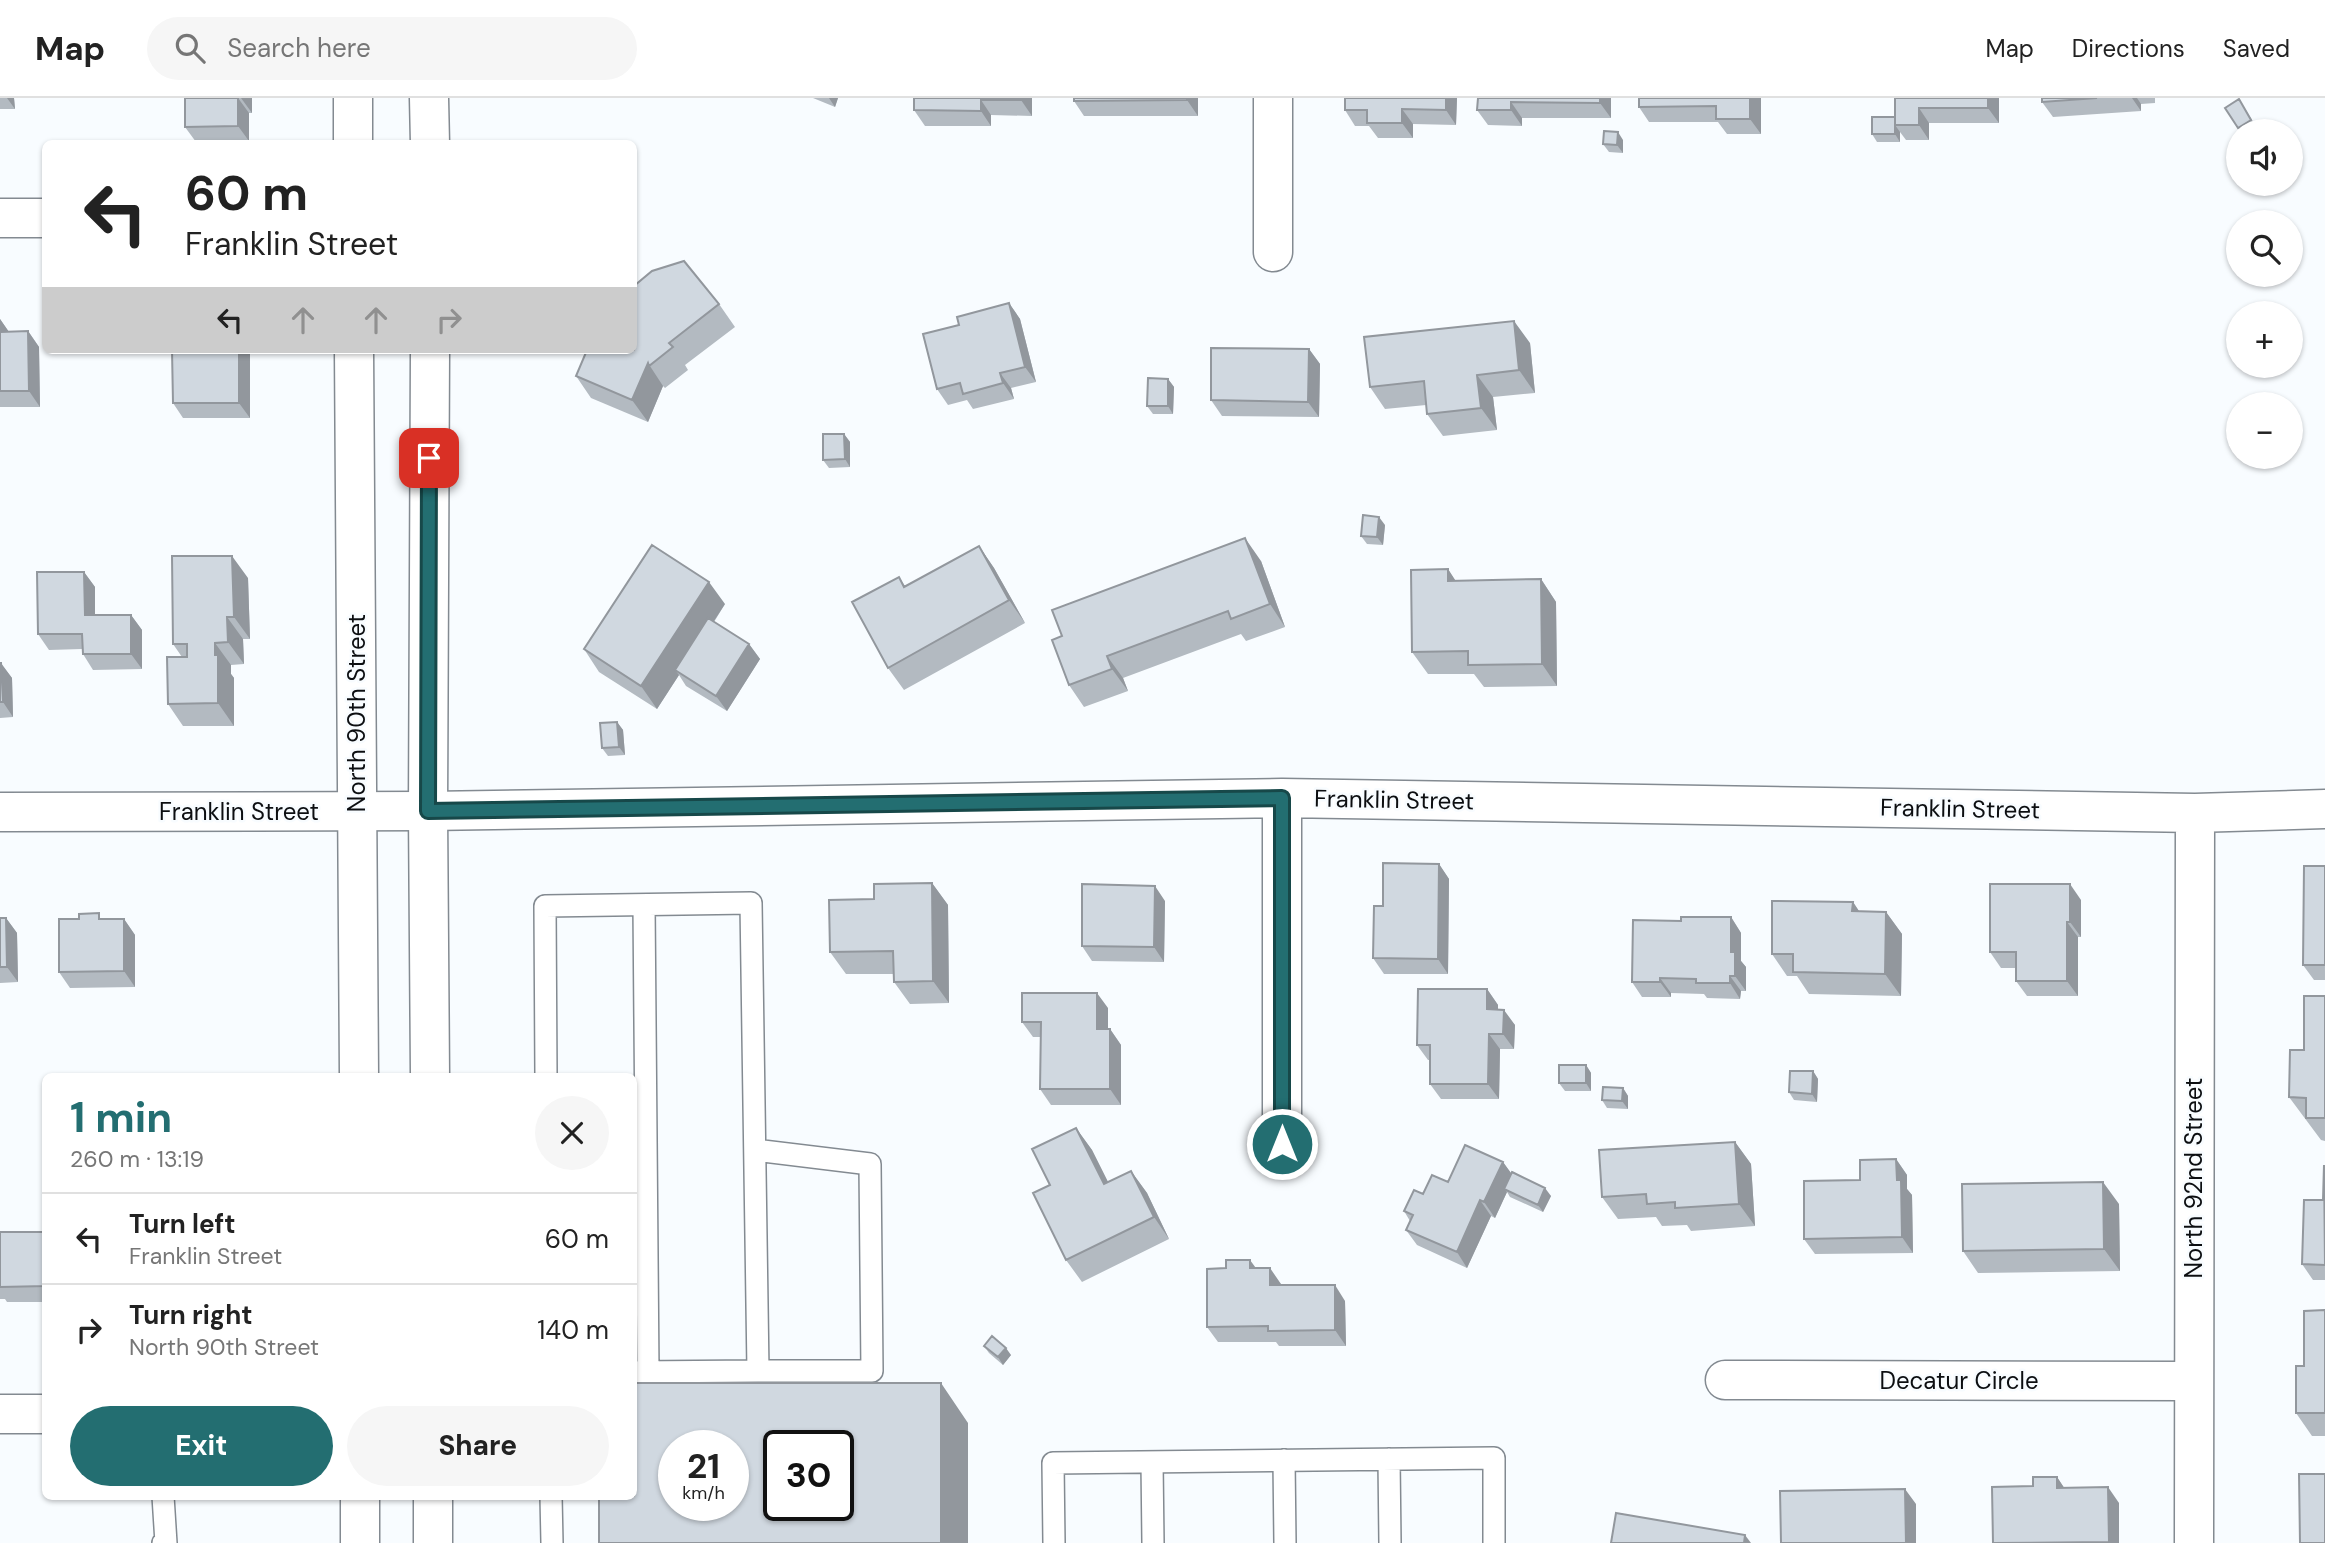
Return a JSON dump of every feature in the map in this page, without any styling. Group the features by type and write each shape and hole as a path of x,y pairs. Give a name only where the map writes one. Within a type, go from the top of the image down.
{"street":[{"path":"353,98 353,140"},
{"path":"429,98 430,140"},
{"path":"1273,98 1273,252"},
{"path":"0,218 42,218"},
{"name":"North 90th Street","path":"354,354 359,1073"},
{"path":"430,354 430,1073"},
{"path":"1282,798 1282,1144"},
{"name":"Franklin Street","path":"0,812 428,811 1282,798 2195,813 2325,809"},
{"name":"North 92nd Street","path":"2194,1543 2195,813"},
{"name":"Decatur Circle","path":"1725,1380 2194,1381"},
{"path":"0,1414 42,1414"},
{"path":"360,1500 360,1543"},
{"path":"433,1500 433,1543"}],"lane":[{"path":"546,1073 545,906 751,903 758,1371"},
{"path":"644,905 640,1372 872,1371 870,1164 755,1150"},
{"path":"1054,1543 1054,1463 1494,1458 1494,1543"},
{"path":"1389,1459 1390,1543"},
{"path":"1284,1460 1285,1543"},
{"path":"1153,1462 1153,1543"},
{"path":"163,1500 166,1543 163,1543"},
{"path":"551,1500 552,1543"}],"building":[{"path":"185,98 238,98 238,126 185,127"},
{"path":"914,98 1021,100 981,100 981,111 914,110"},
{"path":"1074,98 1187,98 1187,100 1074,101"},
{"path":"1345,98 1446,98 1446,110 1402,109 1402,123 1367,123 1367,110 1345,110"},
{"path":"1478,98 1600,98 1600,103 1511,102 1511,110 1477,110"},
{"path":"1639,98 1750,98 1750,119 1716,119 1716,106 1639,107"},
{"path":"1895,98 1988,98 1988,108 1919,108 1919,125 1895,125"},
{"path":"2042,98 2097,98 2042,102"},
{"path":"2239,99 2250,119 2232,119 2225,108"},
{"path":"1872,117 1895,117 1895,134 1872,134"},
{"path":"1604,131 1618,132 1617,145 1603,144"},
{"path":"684,261 719,304 669,343 673,347 649,366 648,363 632,400 576,376 585,354 637,354 637,284 652,271"},
{"path":"1009,303 1025,367 1000,373 1003,383 963,394 960,383 937,389 923,334 959,325 957,317"},
{"path":"1514,321 1519,370 1477,375 1481,408 1427,414 1424,381 1370,387 1364,337"},
{"path":"28,331 29,391 0,391 0,332"},
{"path":"1211,348 1309,349 1308,402 1211,400"},
{"path":"172,354 239,354 239,403 173,403"},
{"path":"1148,378 1168,379 1168,406 1147,406"},
{"path":"823,434 844,434 845,459 823,460"},
{"path":"1363,515 1379,517 1377,537 1361,536"},
{"path":"1245,538 1270,604 1231,619 1228,611 1107,656 1112,669 1069,685 1052,640 1062,636 1052,610"},
{"path":"652,545 709,582 641,686 584,649"},
{"path":"979,546 1009,600 888,668 852,602 899,577 904,587"},
{"path":"172,556 232,556 234,617 227,617 228,642 215,643 215,655 218,655 218,703 168,704 167,657 187,657 187,644 173,644"},
{"path":"1448,569 1448,581 1541,579 1542,664 1468,665 1468,651 1412,652 1411,570"},
{"path":"37,572 84,572 85,615 131,615 131,654 83,654 82,634 38,634"},
{"path":"708,618 749,644 716,696 675,670"},
{"path":"1,663 3,702 0,702"},
{"path":"617,722 619,747 602,748 600,723"},
{"path":"1383,863 1439,864 1438,959 1373,958 1374,906 1383,906"},
{"path":"2304,866 2325,866 2325,965 2303,965"},
{"path":"932,883 933,981 894,982 893,951 830,952 829,900 874,899 874,884"},
{"path":"1082,884 1155,886 1154,947 1082,946"},
{"path":"1990,884 2070,884 2067,981 2016,981 2016,952 1990,952"},
{"path":"1772,901 1853,902 1852,911 1886,912 1885,974 1793,972 1793,954 1772,954"},
{"path":"99,913 99,919 124,919 124,971 59,972 59,919 79,919 79,914"},
{"path":"1681,917 1731,917 1731,952 1735,952 1735,976 1730,976 1730,983 1696,983 1696,979 1660,978 1660,982 1632,982 1633,920 1681,921"},
{"path":"0,918 6,918 7,967 0,967"},
{"path":"1418,989 1487,989 1487,1009 1504,1010 1503,1034 1489,1034 1488,1084 1430,1084 1430,1045 1417,1045"},
{"path":"1022,993 1097,993 1097,1029 1110,1029 1110,1089 1040,1089 1041,1022 1022,1022"},
{"path":"2304,996 2325,996 2325,1118 2306,1118 2306,1098 2289,1097 2290,1050 2304,1050"},
{"path":"1559,1065 1586,1065 1586,1083 1559,1083"},
{"path":"1790,1071 1813,1071 1812,1094 1789,1092"},
{"path":"1603,1087 1623,1088 1622,1101 1602,1100"},
{"path":"1076,1128 1104,1184 1131,1171 1154,1217 1066,1260 1033,1193 1050,1185 1032,1149"},
{"path":"1735,1142 1739,1204 1675,1208 1675,1202 1647,1204 1646,1194 1602,1197 1599,1150"},
{"path":"1465,1145 1503,1162 1484,1202 1480,1200 1457,1252 1406,1230 1413,1215 1404,1211 1414,1190 1423,1194 1432,1175 1448,1182"},
{"path":"1896,1159 1897,1180 1901,1180 1902,1237 1804,1239 1804,1181 1860,1180 1860,1160"},
{"path":"2324,1165 2325,1265 2302,1264 2304,1200 2323,1200"},
{"path":"1512,1172 1545,1188 1538,1205 1504,1189"},
{"path":"2103,1182 2104,1249 1963,1251 1962,1184"},
{"path":"0,1232 42,1232 42,1286 0,1287"},
{"path":"1226,1260 1250,1260 1250,1268 1270,1268 1270,1285 1335,1285 1335,1330 1268,1331 1268,1326 1207,1327 1207,1269 1226,1268"},
{"path":"2325,1310 2325,1413 2296,1413 2296,1366 2304,1366 2304,1311"},
{"path":"992,1336 1006,1348 998,1357 984,1346"},
{"path":"637,1383 941,1383 941,1543 599,1543 599,1500 637,1500"},
{"path":"2299,1474 2325,1474 2325,1543 2300,1543"},
{"path":"2033,1477 2057,1477 2057,1488 2108,1487 2109,1542 1993,1543 1992,1487 2033,1486"},
{"path":"1905,1489 1906,1543 1781,1543 1780,1491"},
{"path":"1616,1513 1745,1535 1744,1543 1611,1543"}],"route":[{"path":"429,458 428,811 1282,798 1282,1144"}]}
